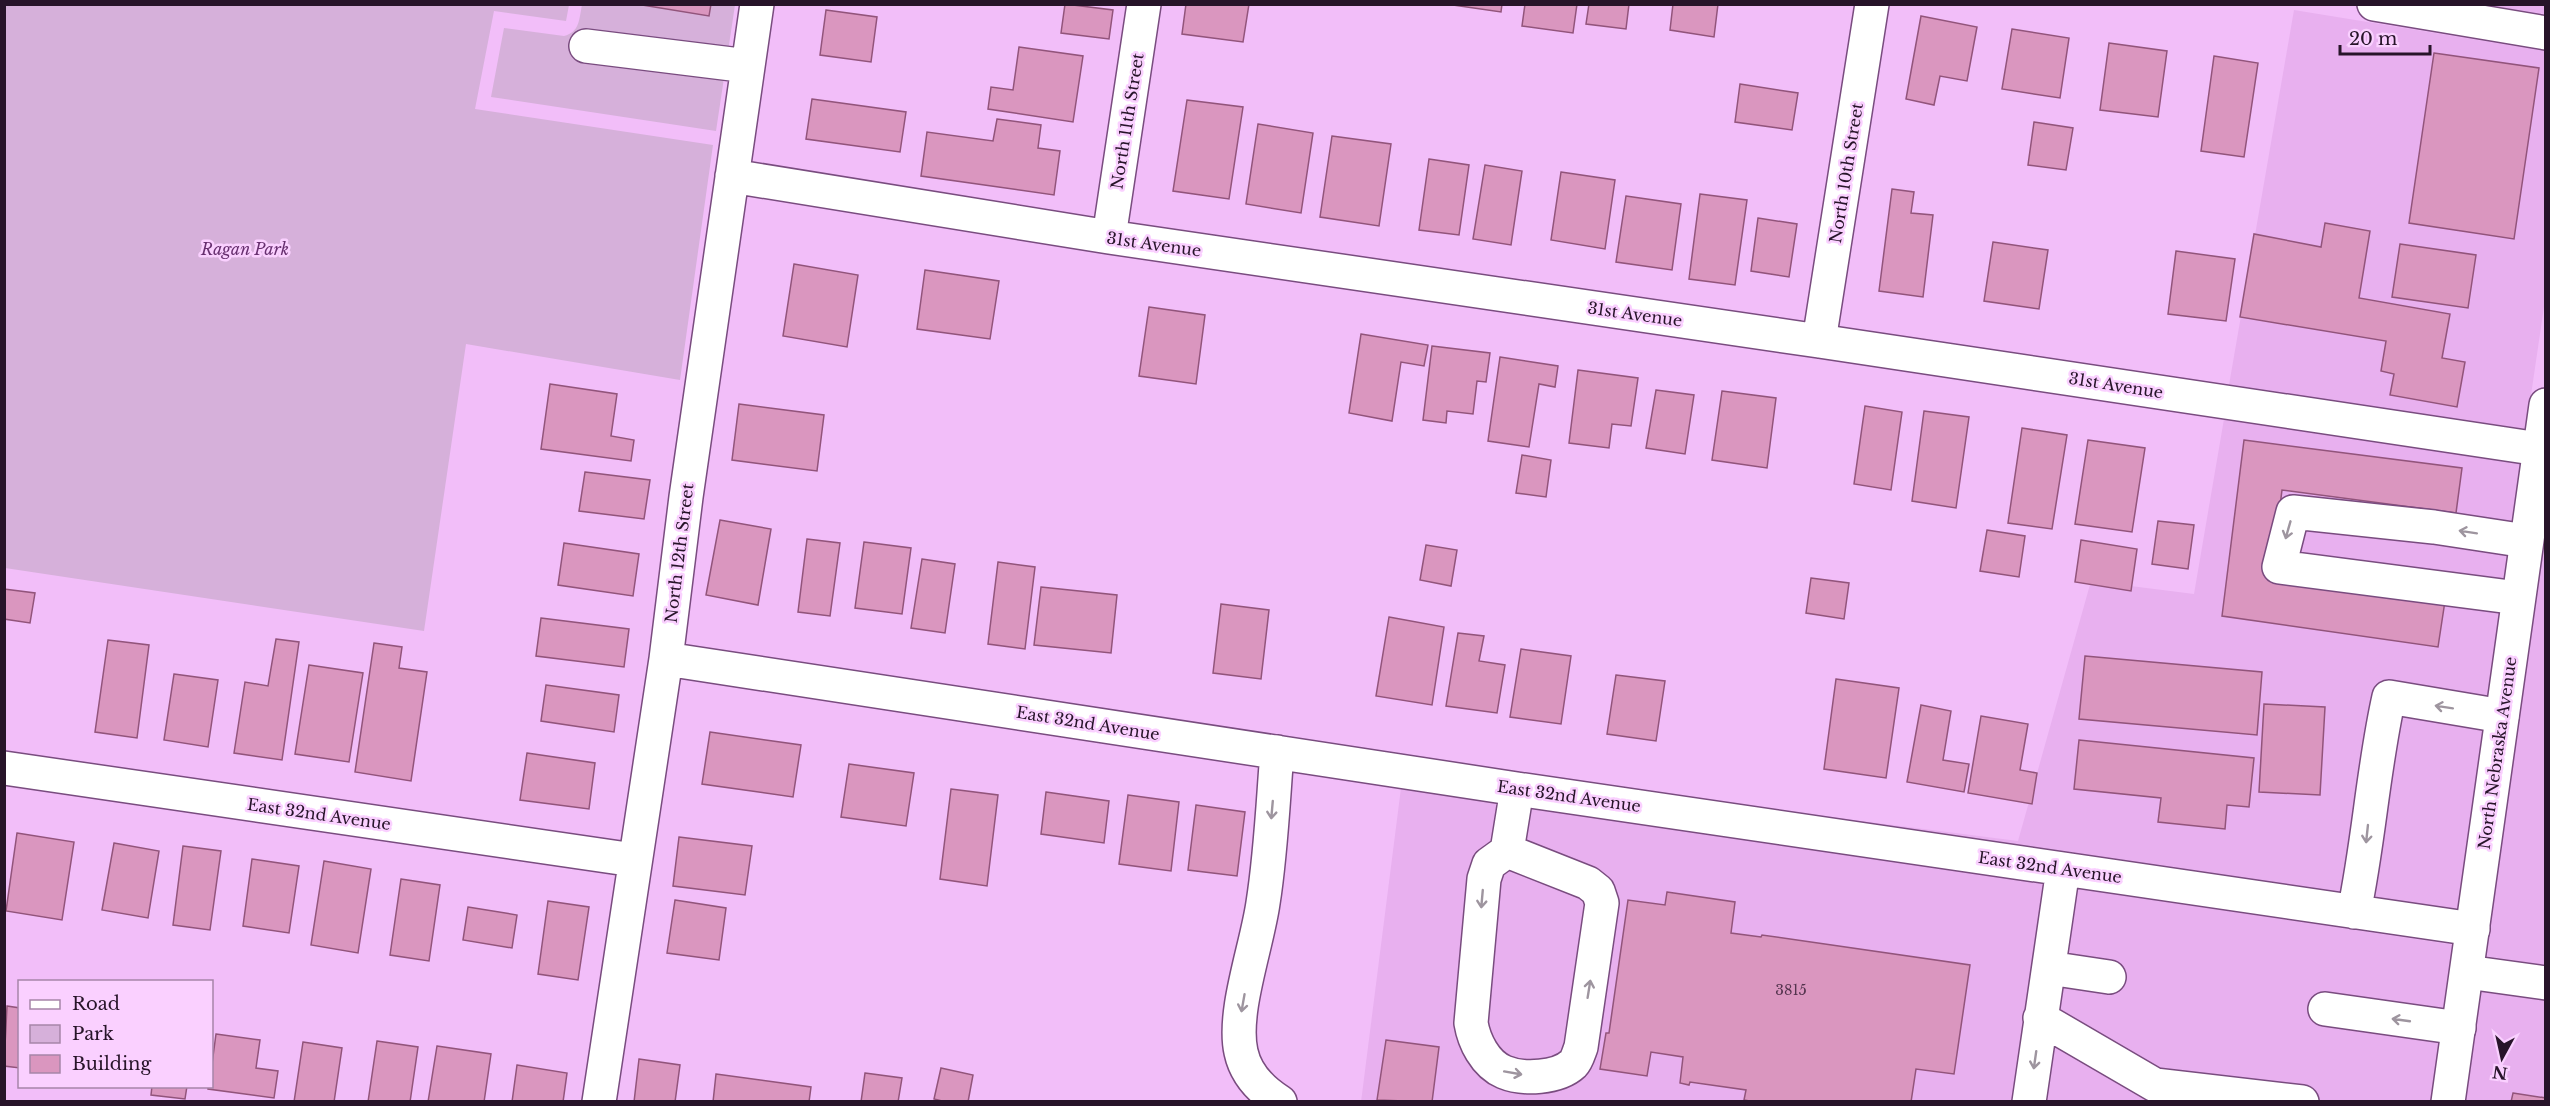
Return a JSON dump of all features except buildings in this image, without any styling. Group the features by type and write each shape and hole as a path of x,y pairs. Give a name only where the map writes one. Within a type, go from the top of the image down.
{"street":[{"name":"North 12th Street","path":"599,1101 666,659 686,497 757,4"},
{"name":"North 11th Street","path":"1109,237 1144,4"},
{"name":"North 10th Street","path":"1819,341 1872,4"},
{"path":"2374,4 2441,10 2546,33"},
{"path":"586,46 748,66"},
{"name":"31st Avenue","path":"732,176 1109,237 2539,449"},
{"name":"North Nebraska Avenue","path":"2448,1101 2518,598 2534,522 2539,449 2546,405"},
{"path":"2518,598 2279,567 2294,512 2434,527 2534,522"},
{"name":"East 32nd Avenue","path":"666,659 1517,789 2473,929"},
{"path":"2354,912 2363,870 2380,737 2389,697 2502,716"},
{"path":"1277,752 1263,904 1238,1032 1242,1054 1251,1077 1266,1093 1280,1101"},
{"name":"East 32nd Avenue","path":"4,768 634,860"},
{"path":"1507,851 1588,883 1598,891 1602,903 1581,1047 1575,1062 1562,1071 1532,1075 1503,1072 1483,1053 1473,1038 1471,1023 1484,879 1488,864 1507,851 1517,789"},
{"path":"2029,1101 2063,869"},
{"path":"2049,968 2109,977"},
{"path":"2467,972 2546,983"},
{"path":"2325,1009 2459,1028"},
{"path":"2040,1018 2155,1085 2302,1101"}],"shaded area":[{"path":"2487,5 2545,5 2545,14 2538,13"},
{"path":"2294,10 2545,51 2546,293 2526,429 2229,385"},
{"path":"2224,419 2521,464 2460,910 1814,815 2018,841 2091,581 2194,594"},
{"path":"2544,530 2546,530 2545,965 2485,956"},
{"path":"1401,788 2455,945 2432,1101 1361,1102"},
{"path":"2480,991 2545,1000 2545,1101 2464,1102"}],"green space":[{"name":"Ragan Park","path":"4,5 569,5 566,21 494,11 475,109 713,145 680,380 466,344 424,631 5,568"},
{"path":"582,5 735,5 716,131 491,97 504,28 564,36 576,28"}]}
